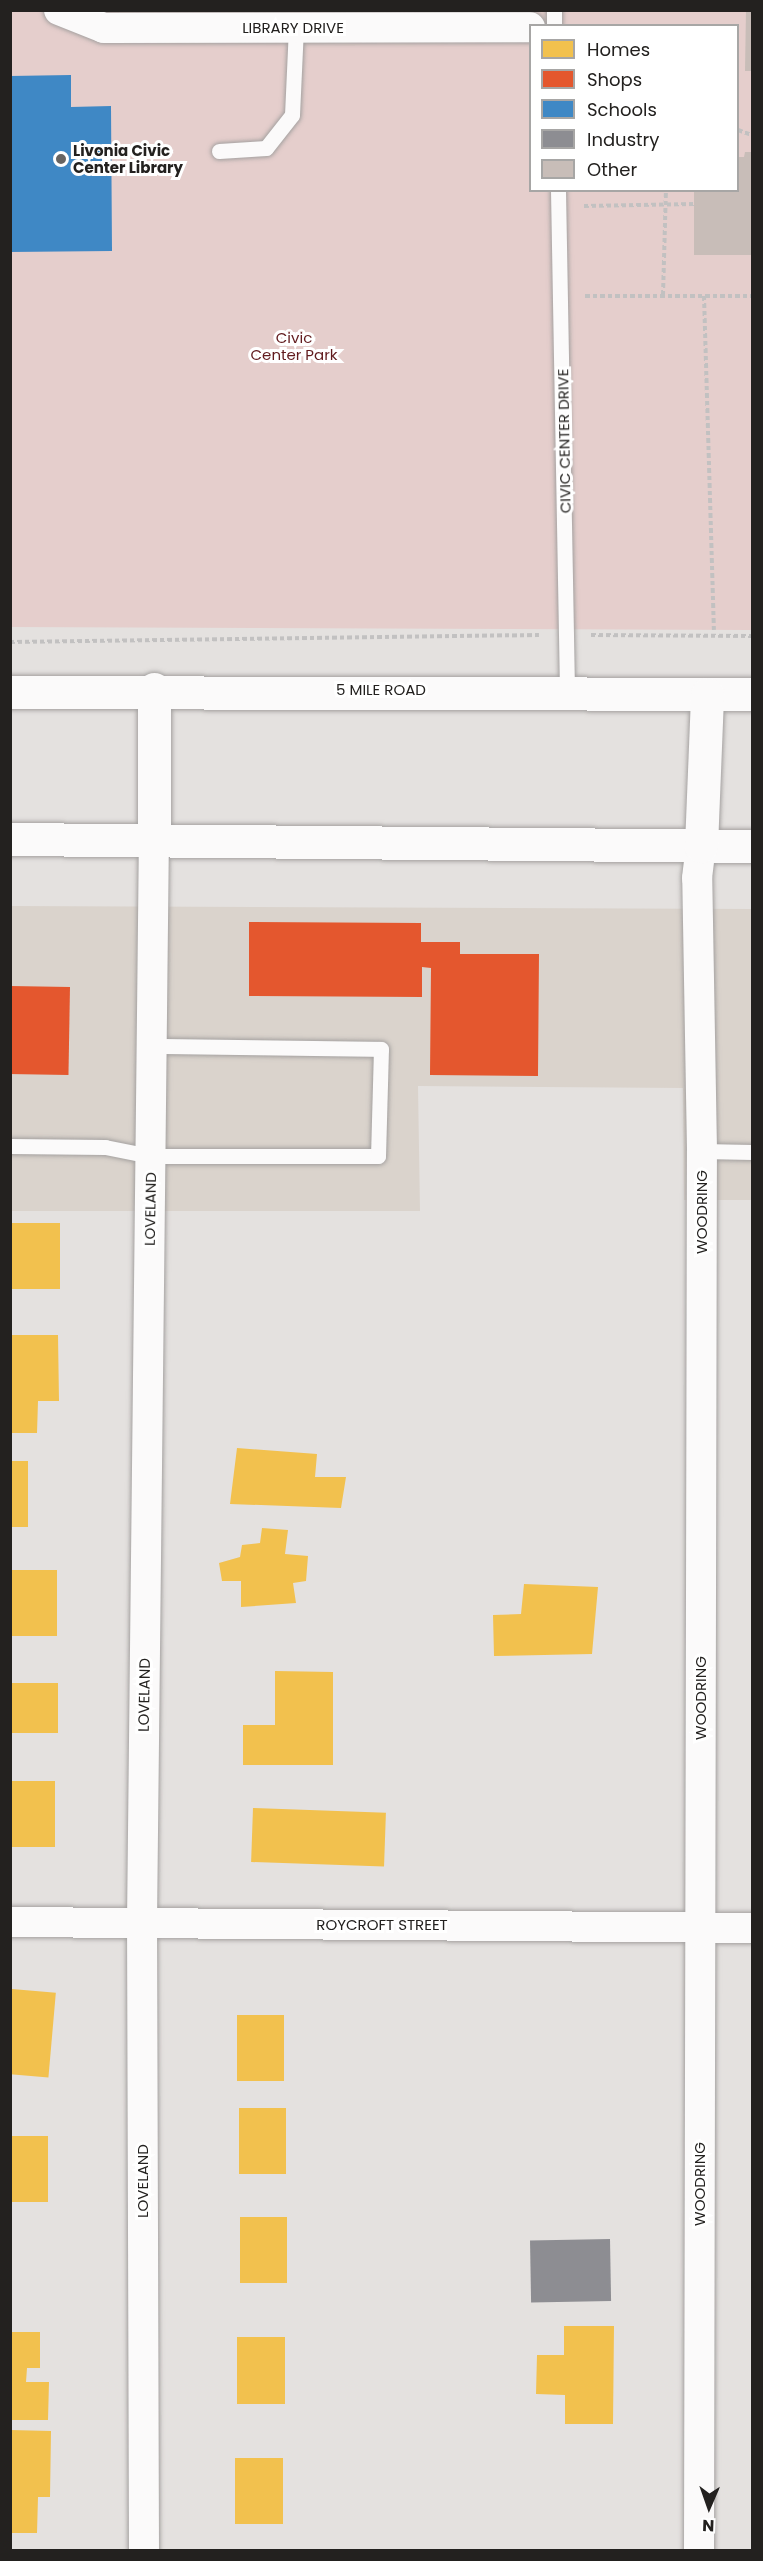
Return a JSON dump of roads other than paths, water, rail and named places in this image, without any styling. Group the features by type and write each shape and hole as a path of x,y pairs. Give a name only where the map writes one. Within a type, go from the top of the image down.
{"main road":[{"name":"5 MILE ROAD","path":"10,692 153,688 753,694"},
{"path":"153,688 154,839"},
{"path":"701,846 707,694"},
{"path":"10,839 753,846"}],"street":[{"name":"LIBRARY DRIVE","path":"59,10 104,28 529,27"},
{"name":"LOVELAND","path":"144,2550 142,1923 154,839"},
{"name":"WOODRING","path":"699,2550 702,1151 697,878 701,846"},
{"name":"ROYCROFT STREET","path":"10,1922 753,1928"}],"lane":[{"path":"219,151 266,147 292,115 296,27"},
{"name":"CIVIC CENTER DRIVE","path":"558,192 568,635 567,691"},
{"path":"10,1146 105,1147 150,1155 378,1156 381,1049 152,1046"},
{"path":"702,1151 753,1152"}],"place":[{"name":"Livonia Civic Center Library","path":"61,159"}],"park label":[{"name":"Civic Center Park","path":"294,346"}]}
